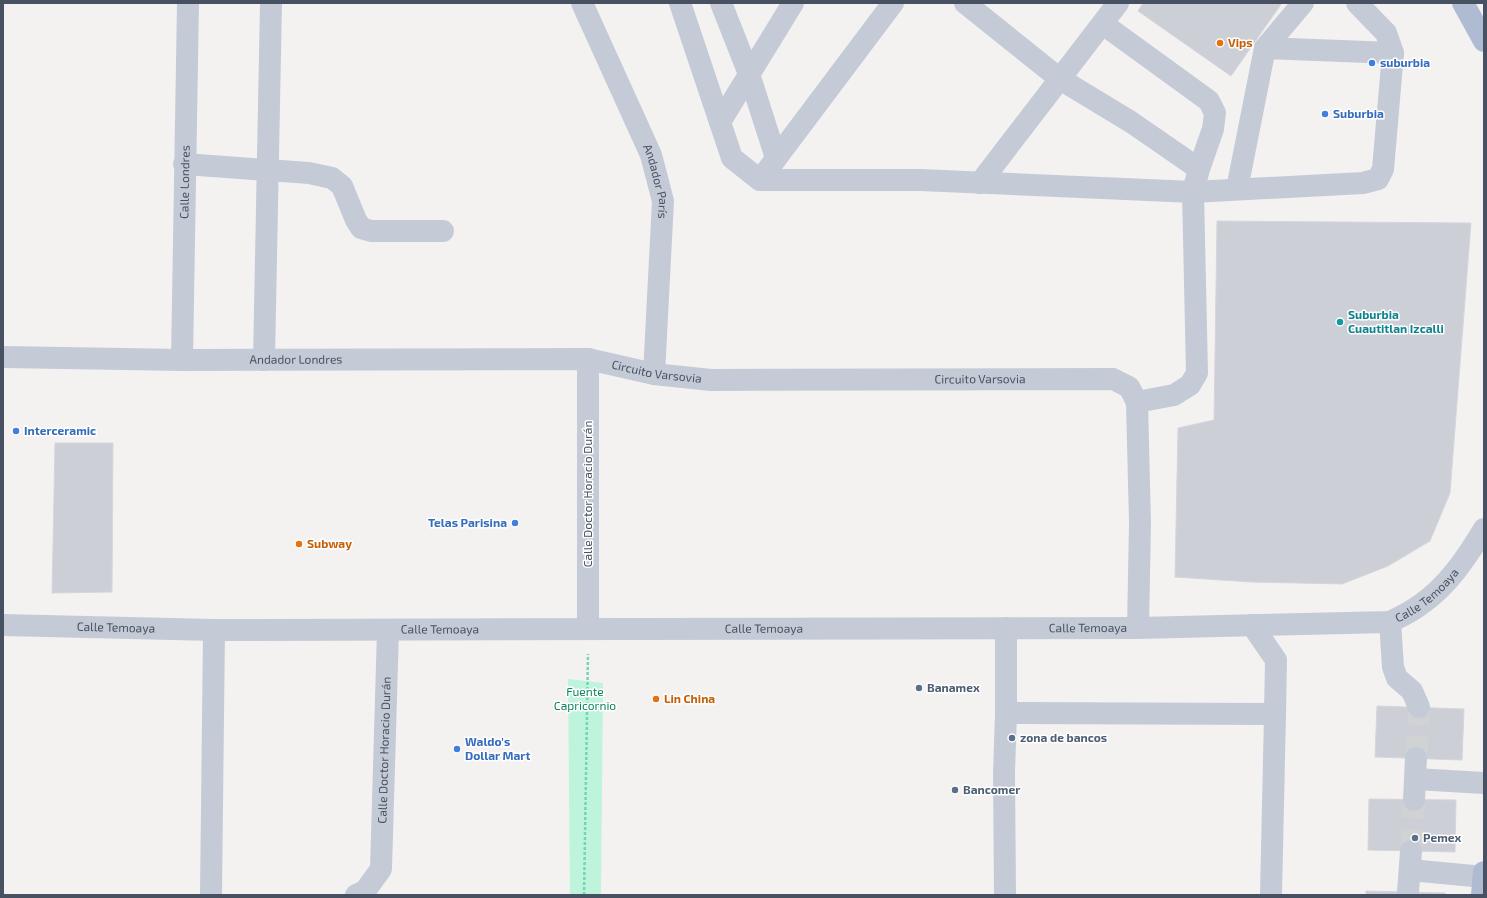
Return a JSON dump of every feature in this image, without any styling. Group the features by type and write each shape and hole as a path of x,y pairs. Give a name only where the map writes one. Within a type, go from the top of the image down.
{"main road":[{"path":"1463,3 1484,41"},
{"path":"1482,895 1484,872"}],"street":[{"name":"Calle Londres","path":"182,360 184,164 188,3"},
{"path":"264,360 271,3"},
{"path":"680,3 732,158 760,180 920,180 1193,192 1364,183 1378,179 1383,169 1393,53 1386,33 1357,3"},
{"path":"721,3 749,74 776,158"},
{"path":"720,122 792,3"},
{"path":"760,180 893,3"},
{"path":"965,3 1060,79 1131,122 1199,169"},
{"path":"980,183 1118,3"},
{"path":"1238,190 1265,48 1303,3"},
{"name":"Andador París","path":"585,4 651,155 663,201 654,374"},
{"path":"1103,24 1209,101 1215,113 1213,129 1199,169 1193,192 1197,372 1190,385 1174,395 1137,402 1140,523 1138,628"},
{"path":"1265,48 1393,53"},
{"path":"184,164 309,173 332,178 342,186 356,220 361,228 371,231 443,231"},
{"name":"Andador Londres","path":"3,357 182,360 588,359"},
{"name":"Circuito Varsovia","path":"588,359 654,374 711,380 1113,379 1129,387 1137,402"},
{"name":"Calle Doctor Horacio Durán","path":"588,359 588,629"},
{"name":"Calle Temoaya","path":"3,625 214,630 388,630 1138,628 1390,622 1420,605 1448,580 1467,556 1484,529"},
{"path":"1390,622 1393,667 1397,678 1412,691 1419,707"},
{"path":"1252,625 1276,660 1271,895"},
{"path":"1005,895 1004,773 1006,628"},
{"path":"211,895 214,630"},
{"name":"Calle Doctor Horacio Durán","path":"356,895 365,891 381,869 388,630"},
{"path":"1006,713 1275,714"},
{"path":"1415,779 1484,783"},
{"path":"1408,892 1410,860 1484,877"}],"path":[{"path":"584,895 588,629"}],"green space":[{"name":"Fuente Capricornio","path":"568,679 603,683 601,895 570,895"}],"building":[{"name":"Vips","path":"1143,3 1282,3 1231,76 1138,11"},
{"name":"Suburbia Cuautitlan Izcalli","path":"1217,221 1471,223 1450,493 1430,541 1388,566 1342,584 1251,582 1175,577 1178,428 1214,420"},
{"path":"55,443 113,443 112,592 52,593"},
{"path":"1377,706 1464,709 1462,760 1375,757"},
{"path":"1369,799 1456,800 1455,852 1368,850"},
{"path":"1366,891 1445,893 1445,895 1366,895"}],"tunnel":[{"path":"1416,758 1419,707"},
{"path":"1411,851 1414,800"}],"place":[{"name":"Vips","path":"1220,43"},
{"name":"suburbia","path":"1372,63"},
{"name":"Suburbia","path":"1325,114"},
{"name":"Suburbia Cuautitlan Izcalli","path":"1340,322"},
{"name":"Interceramic","path":"16,431"},
{"name":"Telas Parisina","path":"515,523"},
{"name":"Subway","path":"299,544"},
{"name":"Banamex","path":"919,688"},
{"name":"Lin China","path":"656,699"},
{"name":"zona de bancos","path":"1012,738"},
{"name":"Waldo's Dollar Mart","path":"457,749"},
{"name":"Bancomer","path":"955,790"},
{"name":"Pemex","path":"1415,838"}]}
